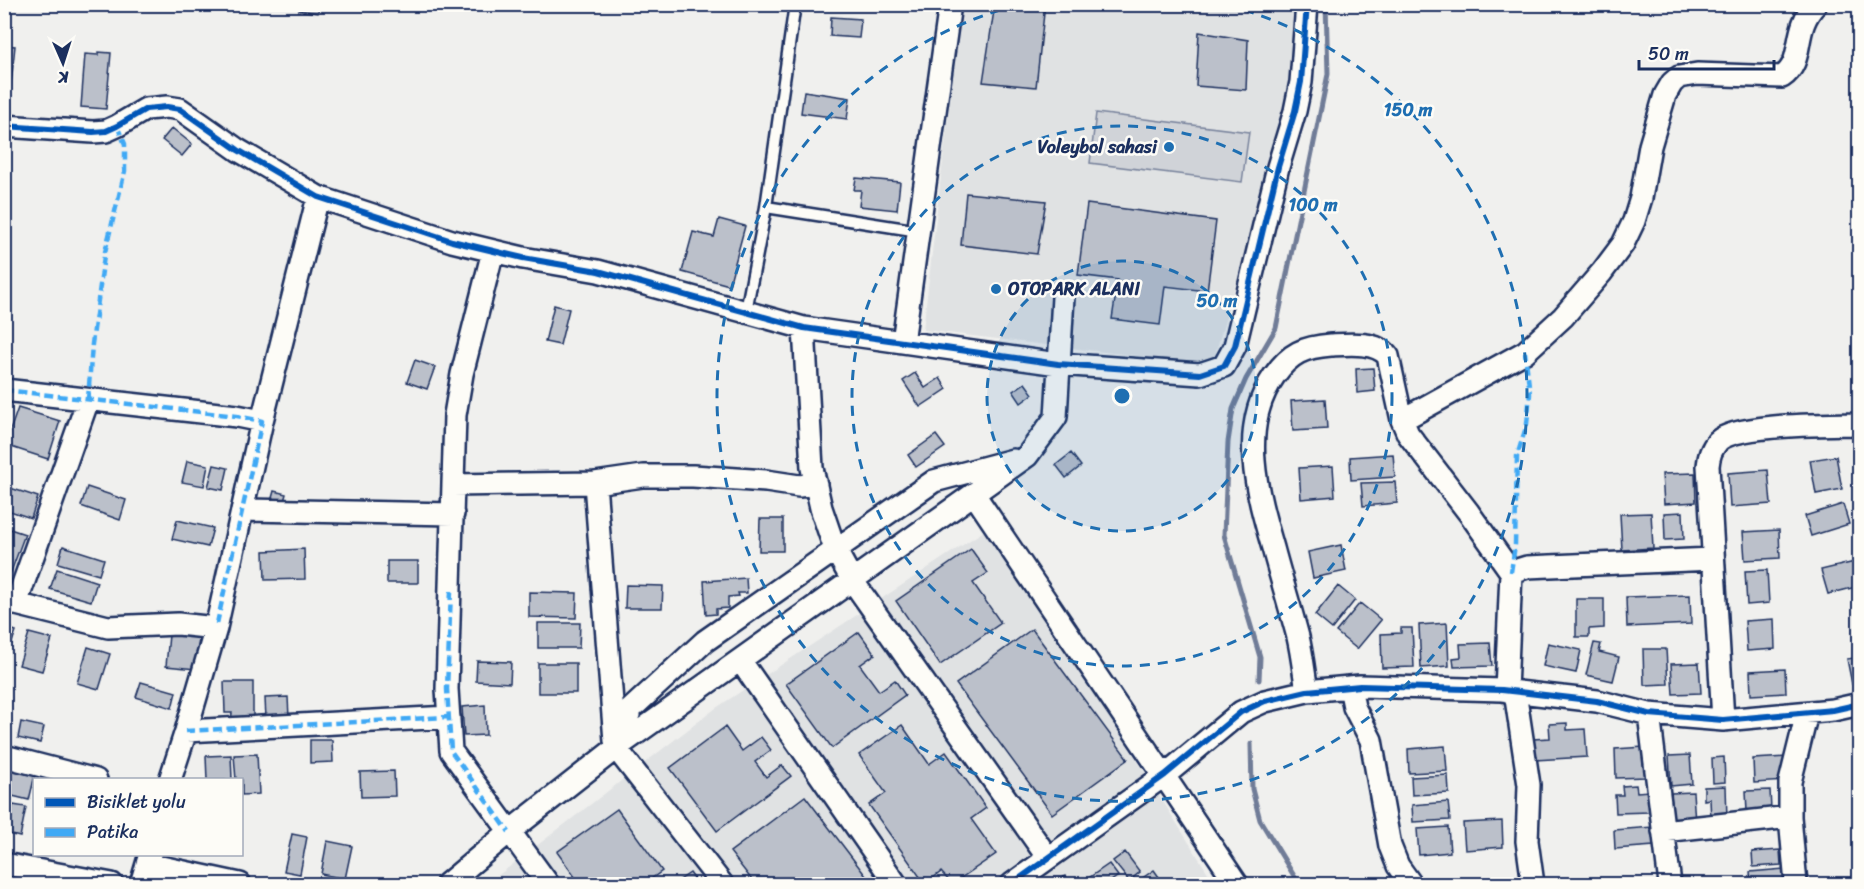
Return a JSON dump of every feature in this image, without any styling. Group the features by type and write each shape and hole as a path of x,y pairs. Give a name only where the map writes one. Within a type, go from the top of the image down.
{"street":[{"path":"4,126 100,131 117,126 146,109 168,107 180,109 238,150 318,197 452,241 524,258 598,271 804,328 1058,364 1200,374 1224,366 1235,346 1278,167 1295,111 1301,82 1307,4"},
{"path":"1402,420 1524,352 1563,317 1602,272 1623,244 1634,221 1641,198 1650,146 1665,95 1672,83 1688,74 1782,77 1791,71 1803,24 1806,16 1816,4"},
{"path":"903,342 950,5"},
{"path":"171,778 216,628 262,421 318,197"},
{"path":"493,251 462,374 455,415 447,689 451,751 548,885"},
{"path":"447,885 509,832 616,748 1027,456 1056,417 1058,364 1062,346 1063,297"},
{"path":"804,328 812,468 835,549 852,580 1048,858"},
{"path":"1307,691 1299,640 1259,499 1254,472 1253,445 1257,411 1273,377 1282,364 1298,351 1316,346 1362,345 1384,351 1388,356 1402,420 1408,434 1511,572 1510,691 1529,784 1527,841 1533,885"},
{"path":"4,390 237,416 262,421"},
{"path":"88,400 10,603 108,627 178,624 216,628"},
{"path":"1723,720 1708,466 1710,451 1720,439 1776,426 1860,424"},
{"path":"616,748 631,709 705,641 934,481 1027,456"},
{"path":"453,485 595,483 643,476 693,476 766,481 799,486 816,484"},
{"path":"595,483 616,748 722,885"},
{"path":"974,494 1165,775 1236,885"},
{"path":"242,510 453,514"},
{"path":"1511,572 1527,567 1713,559"},
{"path":"740,660 896,885"},
{"path":"1350,687 1354,707 1371,740 1390,846 1398,866 1412,885"},
{"path":"1012,885 1165,775 1241,712 1265,701 1307,691 1350,687 1510,691 1597,701 1649,714 1723,720 1807,713 1860,704"},
{"path":"1796,885 1790,818 1790,782 1807,713"},
{"path":"1649,714 1670,885"},
{"path":"186,731 449,717"},
{"path":"4,756 88,778"},
{"path":"1663,831 1790,818"},
{"path":"141,885 148,859 240,885"},
{"path":"4,864 112,885"}],"lane":[{"path":"746,311 766,207 795,4"},
{"path":"945,4 950,5"},
{"path":"766,207 919,231"}],"shaded area":[{"path":"961,5 1295,5 1290,87 1266,181 1212,365 923,330"},
{"name":"Voleybol sahasi","path":"1096,113 1249,132 1242,182 1090,163"},
{"path":"990,527 1215,884 487,884 716,708"}],"building":[{"path":"300,4 319,4 318,13 299,10"},
{"path":"995,4 1045,4 1036,87 983,82"},
{"path":"831,17 861,19 859,38 830,36"},
{"path":"1199,32 1248,40 1246,90 1196,86"},
{"path":"4,45 15,46 10,93 4,92"},
{"path":"98,52 111,53 106,109 81,107 85,54 98,55"},
{"path":"804,91 850,98 847,119 801,113"},
{"path":"172,128 192,144 182,156 162,140"},
{"path":"856,178 900,182 897,210 859,206 861,190 854,190"},
{"path":"966,193 1046,201 1037,254 961,245"},
{"path":"1087,204 1216,221 1207,291 1165,286 1160,325 1112,319 1118,280 1078,275"},
{"path":"719,219 745,226 729,285 682,272 693,232 714,237"},
{"path":"554,305 569,309 560,345 545,342"},
{"path":"415,360 435,367 427,389 407,382"},
{"path":"1373,368 1375,391 1357,393 1356,369"},
{"path":"915,373 925,388 940,378 947,389 920,407 903,381"},
{"path":"1025,383 1033,394 1021,403 1013,391"},
{"path":"1325,399 1327,429 1293,431 1291,401"},
{"path":"18,408 60,421 48,459 5,445"},
{"path":"936,435 945,447 916,467 908,455"},
{"path":"1071,453 1081,466 1066,478 1056,465"},
{"path":"1393,454 1395,477 1351,480 1350,457"},
{"path":"1836,456 1842,489 1816,494 1810,460"},
{"path":"187,461 208,465 204,486 182,482"},
{"path":"214,465 228,468 223,490 208,487"},
{"path":"1333,466 1335,496 1301,499 1299,468"},
{"path":"1768,470 1771,504 1730,507 1728,473"},
{"path":"1695,473 1696,502 1664,504 1662,474"},
{"path":"1395,482 1397,503 1363,506 1361,483"},
{"path":"4,486 38,497 31,518 4,509"},
{"path":"87,487 126,500 120,520 81,506"},
{"path":"274,491 286,494 284,501 272,498"},
{"path":"1843,504 1849,524 1811,536 1805,516"},
{"path":"1683,512 1684,539 1665,540 1664,513"},
{"path":"1651,513 1653,548 1622,550 1620,514"},
{"path":"760,519 783,519 783,551 759,551"},
{"path":"177,520 213,528 208,547 172,539"},
{"path":"4,527 25,534 8,580 4,578"},
{"path":"1779,530 1780,558 1745,560 1743,532"},
{"path":"1341,545 1346,571 1313,578 1308,552"},
{"path":"63,546 104,559 99,575 58,563"},
{"path":"304,549 305,579 265,580 264,551"},
{"path":"971,549 988,573 973,583 1001,623 940,665 896,601"},
{"path":"387,561 418,561 418,583 387,583"},
{"path":"1859,561 1860,586 1828,594 1821,570"},
{"path":"57,569 97,582 91,601 50,589"},
{"path":"1767,570 1769,603 1747,605 1745,571"},
{"path":"746,578 747,593 738,593 739,596 728,597 728,608 716,609 716,614 706,615 704,581"},
{"path":"626,585 663,586 662,608 625,608"},
{"path":"1338,586 1355,600 1332,629 1315,615"},
{"path":"529,592 577,593 576,618 529,617"},
{"path":"1690,595 1691,624 1627,627 1626,597"},
{"path":"1576,599 1604,599 1604,628 1589,629 1589,637 1576,637"},
{"path":"1360,603 1381,620 1357,649 1336,632"},
{"path":"1774,619 1775,649 1747,651 1745,621"},
{"path":"538,623 580,623 579,648 538,648"},
{"path":"1447,623 1449,666 1421,668 1419,625"},
{"path":"4,627 16,631 4,665"},
{"path":"1401,628 1412,628 1414,667 1382,668 1381,634 1401,633"},
{"path":"1032,629 1128,759 1052,814 956,684"},
{"path":"859,632 875,654 860,665 879,691 895,680 905,695 832,748 786,684"},
{"path":"29,633 52,639 42,671 19,665"},
{"path":"169,635 199,637 196,669 166,666"},
{"path":"1490,643 1492,666 1454,667 1453,658 1461,657 1460,644"},
{"path":"1548,643 1581,650 1576,673 1543,666"},
{"path":"1594,643 1601,644 1599,652 1619,657 1613,681 1586,675"},
{"path":"88,647 110,654 99,689 77,683"},
{"path":"1643,649 1666,649 1668,684 1644,685"},
{"path":"1860,657 1860,682 1852,684 1847,659"},
{"path":"477,661 511,662 510,683 476,681"},
{"path":"538,663 576,663 576,693 538,693"},
{"path":"1699,663 1701,693 1673,694 1671,664"},
{"path":"1785,669 1786,693 1751,695 1750,671"},
{"path":"141,682 176,692 172,708 136,697"},
{"path":"224,682 253,682 253,720 231,720 232,713 225,713"},
{"path":"288,697 289,718 266,719 265,698"},
{"path":"485,705 486,735 464,736 462,707"},
{"path":"21,722 44,727 40,743 18,738"},
{"path":"1567,723 1567,730 1585,729 1587,757 1535,760 1533,739 1550,738 1549,724"},
{"path":"902,725 929,764 946,752 986,808 971,819 996,854 952,884 941,872 925,884 869,805 886,793 859,755"},
{"path":"725,727 742,751 761,737 771,750 755,762 766,777 782,765 791,776 717,831 670,768"},
{"path":"310,740 332,740 333,762 310,763"},
{"path":"1445,746 1447,771 1409,773 1408,749"},
{"path":"1644,747 1646,777 1616,778 1615,749"},
{"path":"257,754 259,794 243,795 243,778 236,778 234,755"},
{"path":"231,755 232,778 207,778 206,756"},
{"path":"1690,755 1692,784 1671,786 1669,756"},
{"path":"1724,757 1725,782 1713,783 1712,758"},
{"path":"1787,757 1788,781 1754,783 1753,759"},
{"path":"4,768 35,775 29,800 4,794"},
{"path":"394,771 395,796 361,797 360,772"},
{"path":"1448,775 1449,793 1412,795 1411,777"},
{"path":"1636,785 1637,792 1649,791 1650,812 1616,813 1615,795 1623,795 1622,786"},
{"path":"1726,786 1727,820 1711,821 1710,799 1704,800 1704,787"},
{"path":"1770,790 1771,810 1747,812 1746,791"},
{"path":"1693,792 1695,823 1673,824 1671,793"},
{"path":"805,796 872,884 755,884 730,852"},
{"path":"1448,802 1450,820 1413,822 1412,805"},
{"path":"13,805 26,807 20,837 4,833 4,822 10,823"},
{"path":"617,809 662,871 644,884 605,884 600,877 589,884 580,884 557,852"},
{"path":"1502,821 1503,847 1465,850 1463,823"},
{"path":"1448,827 1450,852 1419,855 1417,829"},
{"path":"1653,827 1654,846 1615,849 1614,830"},
{"path":"292,834 307,837 300,874 284,871"},
{"path":"327,841 352,846 345,879 321,874"},
{"path":"1780,850 1781,865 1753,867 1752,852"},
{"path":"1125,852 1140,872 1129,881 1113,861"},
{"path":"1109,864 1118,876 1107,884 1080,884"},
{"path":"1784,869 1785,884 1751,884 1750,872"},
{"path":"1154,870 1164,884 1134,884"},
{"path":"690,873 698,884 674,884"},
{"path":"1065,876 1071,884 1052,884"}],"waterway":[{"path":"1259,680 1260,657 1224,535 1228,442 1233,409 1246,379 1276,328 1328,74 1326,4"},
{"path":"1251,744 1252,789 1260,820 1299,884"}],"marked path":[{"path":"88,400 92,344 104,256 125,171 125,144 117,126"},
{"path":"1511,572 1515,545 1517,456 1527,424 1530,394 1525,352"},
{"path":"4,390 237,416 262,421 216,628"},
{"path":"451,591 447,689 451,751 509,832"},
{"path":"186,731 449,717"}],"cycle path":[{"path":"4,126 106,131 146,109 167,107 180,109 238,150 318,197 452,241 523,258 598,271 804,328 1058,364 1200,374 1224,366 1235,346 1278,167 1295,111 1301,82 1307,4"},
{"path":"1012,884 1165,775 1241,712 1265,701 1307,691 1360,686 1502,690 1597,701 1649,714 1723,720 1833,710 1860,704"}],"place":[{"name":"Voleybol sahasi","path":"1169,147"},
{"name":"OTOPARK ALANI","path":"996,289"}]}
